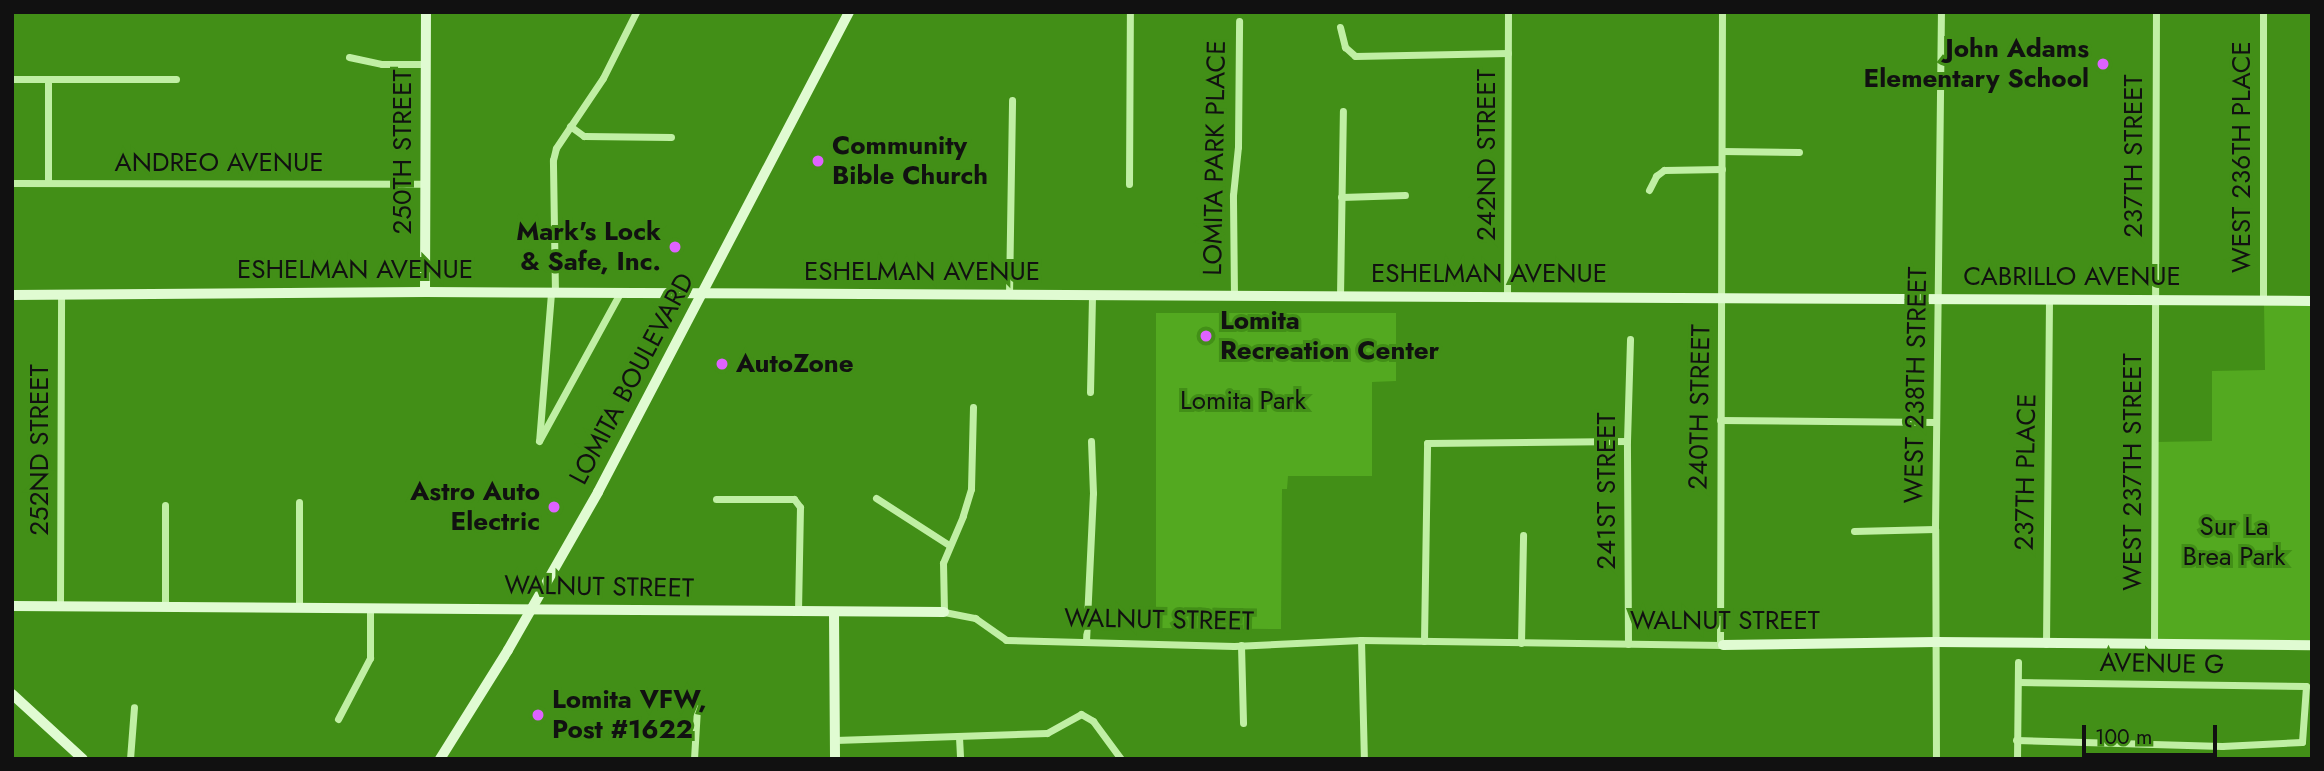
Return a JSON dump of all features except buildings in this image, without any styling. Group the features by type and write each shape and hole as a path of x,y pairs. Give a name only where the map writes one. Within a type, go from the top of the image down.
{"street":[{"name":"250TH STREET","path":"425,292 426,12"},
{"path":"620,293 543,439 539,441 553,293 553,160 556,148 603,78 636,12"},
{"name":"LOMITA BOULEVARD","path":"440,759 598,492 849,12"},
{"path":"1129,184 1130,12"},
{"name":"242ND STREET","path":"1507,297 1508,12"},
{"name":"240TH STREET","path":"1722,12 1722,645"},
{"name":"WEST 238TH STREET","path":"1936,759 1934,529 1941,12"},
{"name":"237TH STREET","path":"2154,300 2156,12"},
{"name":"WEST 236TH PLACE","path":"2263,12 2263,301"},
{"name":"LOMITA PARK PLACE","path":"1234,296 1233,195 1238,147 1238,21"},
{"path":"1340,27 1345,47 1355,56 1508,53"},
{"path":"349,57 382,64 426,65"},
{"path":"12,79 176,79"},
{"path":"48,79 48,183"},
{"path":"1009,295 1012,100"},
{"path":"1340,296 1343,111"},
{"path":"570,126 584,136 671,137"},
{"path":"1722,151 1799,152"},
{"path":"1650,190 1656,176 1664,170 1722,169"},
{"name":"ANDREO AVENUE","path":"12,183 425,184"},
{"path":"1341,197 1405,195"},
{"name":"ESHELMAN AVENUE","path":"12,295 425,292 1832,299"},
{"name":"252ND STREET","path":"60,606 61,295"},
{"path":"1090,391 1092,295"},
{"name":"CABRILLO AVENUE","path":"1832,299 2312,301"},
{"name":"237TH PLACE","path":"2046,644 2049,300"},
{"name":"WEST 237TH STREET","path":"2154,300 2154,644"},
{"name":"241ST STREET","path":"1628,644 1627,441 1630,339"},
{"path":"944,612 943,564 971,489 973,407"},
{"path":"1720,420 1935,422"},
{"path":"1086,641 1093,493 1091,441"},
{"path":"1424,641 1427,443 1627,441"},
{"path":"876,498 950,545"},
{"path":"716,499 793,499 800,507 798,611"},
{"path":"299,502 299,608"},
{"path":"165,505 165,607"},
{"path":"1854,531 1934,529"},
{"path":"1521,643 1522,535"},
{"name":"WALNUT STREET","path":"12,606 944,612 975,618 1006,640 1241,645 1361,640 1722,645 1936,642 2312,645"},
{"path":"338,719 370,658 370,608"},
{"path":"834,612 835,759"},
{"path":"1361,640 1364,759"},
{"path":"1241,645 1243,723"},
{"path":"2017,759 2018,662"},
{"name":"AVENUE G","path":"2016,740 2222,746 2302,742 2306,686 2018,682"},
{"path":"12,694 83,759"},
{"path":"130,759 134,707"},
{"path":"694,759 697,708"},
{"path":"835,740 1047,733 1081,714 1093,721 1121,759"},
{"path":"960,737 960,759"}],"green space":[{"name":"Sur La Brea Park","path":"2264,304 2312,304 2312,644 2156,643 2155,442 2212,441 2212,371 2265,370"},
{"name":"Lomita Park","path":"1156,313 1396,313 1396,381 1372,382 1372,476 1288,476 1287,489 1282,489 1281,629 1156,628"}],"place":[{"name":"John Adams Elementary School","path":"2103,64"},
{"name":"Community Bible Church","path":"818,161"},
{"name":"Mark's Lock & Safe, Inc.","path":"675,247"},
{"name":"Lomita Recreation Center","path":"1206,336"},
{"name":"AutoZone","path":"722,364"},
{"name":"Astro Auto Electric","path":"554,507"},
{"name":"Lomita VFW, Post #1622","path":"538,715"}]}
